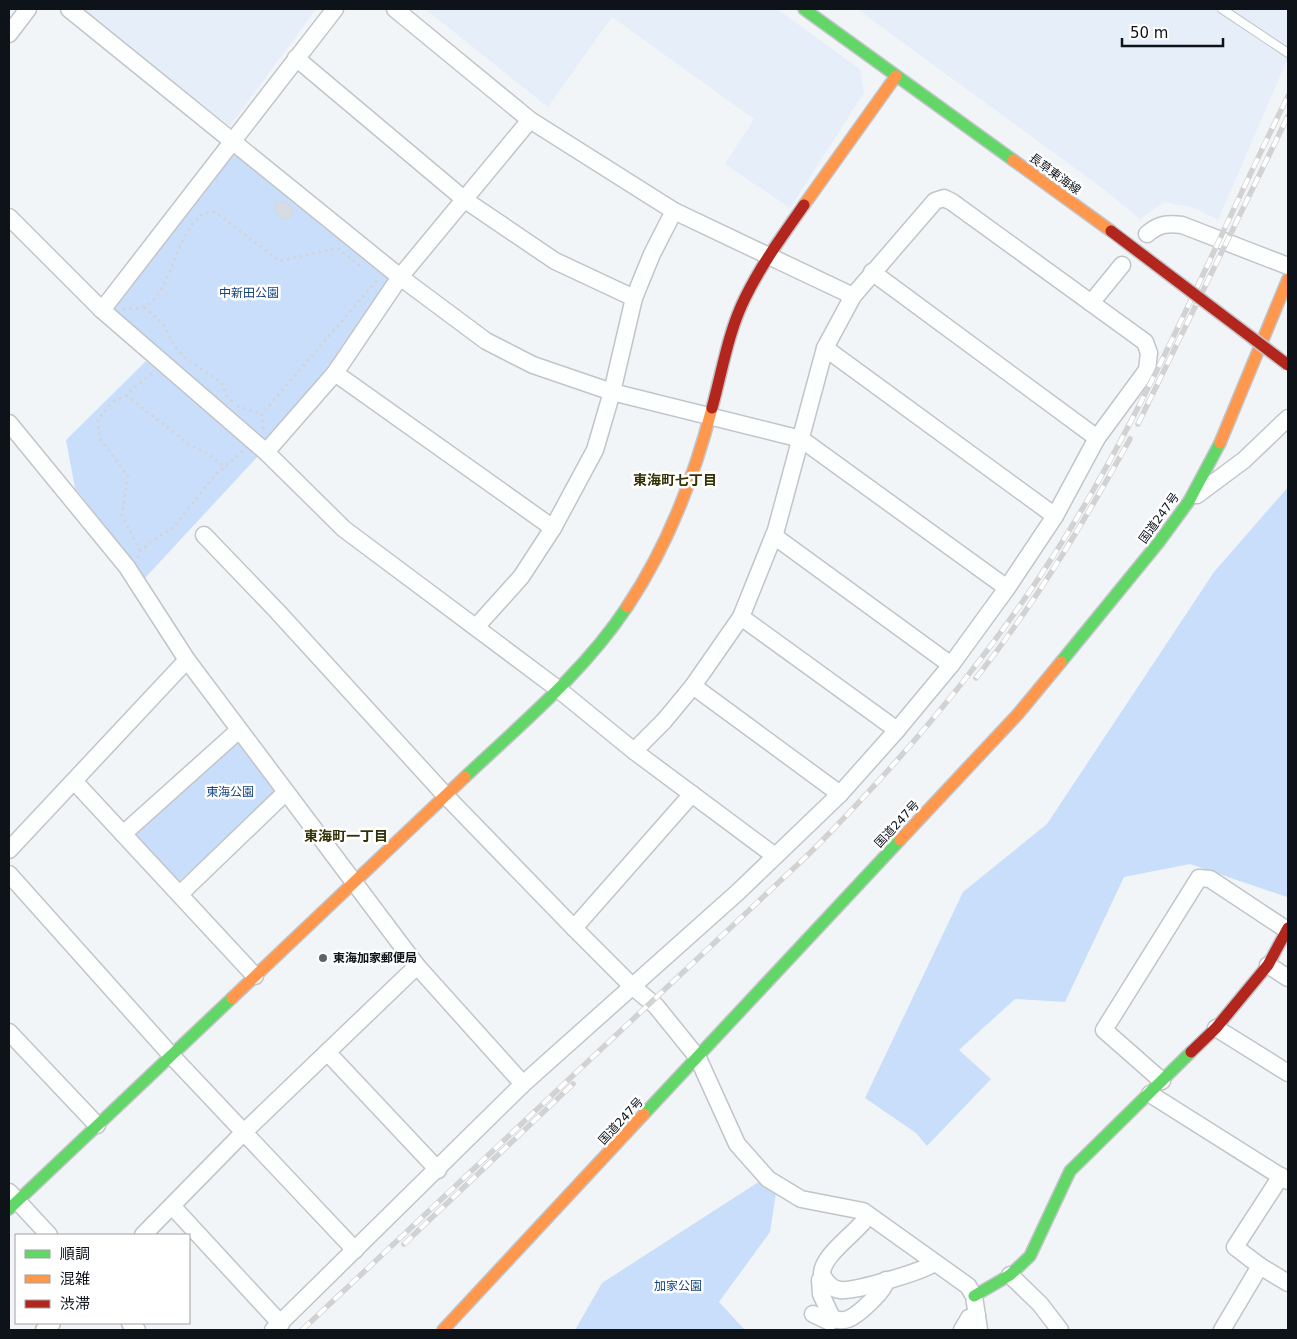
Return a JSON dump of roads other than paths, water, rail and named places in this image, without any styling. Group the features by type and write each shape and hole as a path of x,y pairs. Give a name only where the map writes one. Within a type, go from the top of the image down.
{"main road":[{"name":"長草東海線","path":"804,9 1111,231 1288,365"},
{"path":"12,1201 97,1126 170,1054 446,796 558,689 610,633 651,571 680,507 710,416 731,336 744,299 768,256 896,76"},
{"name":"国道247号","path":"443,1330 1018,714 1159,542 1188,501 1219,444 1288,279"},
{"path":"974,1296 1010,1275 1030,1256 1070,1171 1216,1028 1268,965 1288,929"}],"street":[{"path":"9,34 28,9"},
{"path":"69,9 400,277 486,341 533,365 612,392 800,439 1007,588"},
{"path":"102,310 335,9"},
{"path":"395,9 530,120 674,211 853,296"},
{"path":"296,58 465,200 555,261 634,298"},
{"path":"261,442 335,373 400,277 530,120"},
{"path":"173,1207 277,1327 523,1084 633,987 840,794 897,730 951,665 1056,516 1097,438 1147,370 1149,353 1144,342 952,202 944,198 935,201 853,296 825,348 774,536 741,617 693,686 664,721 634,751"},
{"path":"476,627 521,576 553,528 595,450 612,392 634,298 652,254 674,211"},
{"path":"9,217 102,310 163,364 261,442 344,528 558,689 634,751 775,856"},
{"path":"1147,234 1157,226 1169,223 1182,225 1288,266"},
{"path":"1091,303 1122,265"},
{"path":"872,272 1097,438"},
{"path":"1274,314 1288,322"},
{"path":"825,348 1056,516"},
{"path":"335,373 553,528"},
{"path":"1188,501 1244,460 1288,418"},
{"path":"9,423 127,567 187,660 417,966 523,1084"},
{"path":"204,535 278,611 446,796 574,928 633,987 656,1006 698,1058 737,1144 768,1179 801,1199 863,1212 968,1286 974,1296 978,1322"},
{"path":"774,536 951,665"},
{"path":"741,617 897,730"},
{"path":"9,850 187,660"},
{"path":"693,686 840,794"},
{"path":"123,834 239,730"},
{"path":"74,781 255,976"},
{"path":"180,894 286,792"},
{"path":"574,928 692,794"},
{"path":"9,874 170,1054 355,1250"},
{"path":"1162,1081 1104,1030 1199,878 1210,879 1288,929"},
{"path":"1268,965 1288,978"},
{"path":"145,1234 244,1132 417,966"},
{"path":"1216,1028 1288,1073"},
{"path":"9,1032 97,1126"},
{"path":"328,1053 438,1170"},
{"path":"1150,1094 1285,1179 1235,1246 1260,1266 1288,1283"},
{"path":"12,1201 48,1234"},
{"path":"868,1216 862,1226 824,1262 823,1277 832,1287 845,1290 930,1267 934,1263"},
{"path":"1224,1329 1260,1266"},
{"path":"1010,1275 1040,1304 1060,1330"},
{"path":"823,1277 820,1280 821,1294 833,1323"},
{"path":"813,1314 833,1323 855,1316 884,1289 886,1280"},
{"path":"962,1330 969,1318 978,1322"}],"lane":[{"path":"1222,9 1288,53"}],"railway":[{"path":"302,1330 810,853 889,770 962,683 1030,591 1091,494 1118,446 1144,397 1288,96"},
{"path":"1138,424 1288,116"},
{"path":"976,678 1039,592 1095,501 1130,439"},
{"path":"404,1244 573,1084"}],"place":[{"name":"東海加家郵便局","path":"323,958"}],"district":[{"name":"東海町七丁目","path":"675,480"},
{"name":"東海町一丁目","path":"346,836"}],"park label":[{"name":"中新田公園","path":"249,293"},
{"name":"東海公園","path":"230,792"},
{"name":"加家公園","path":"678,1286"}]}
